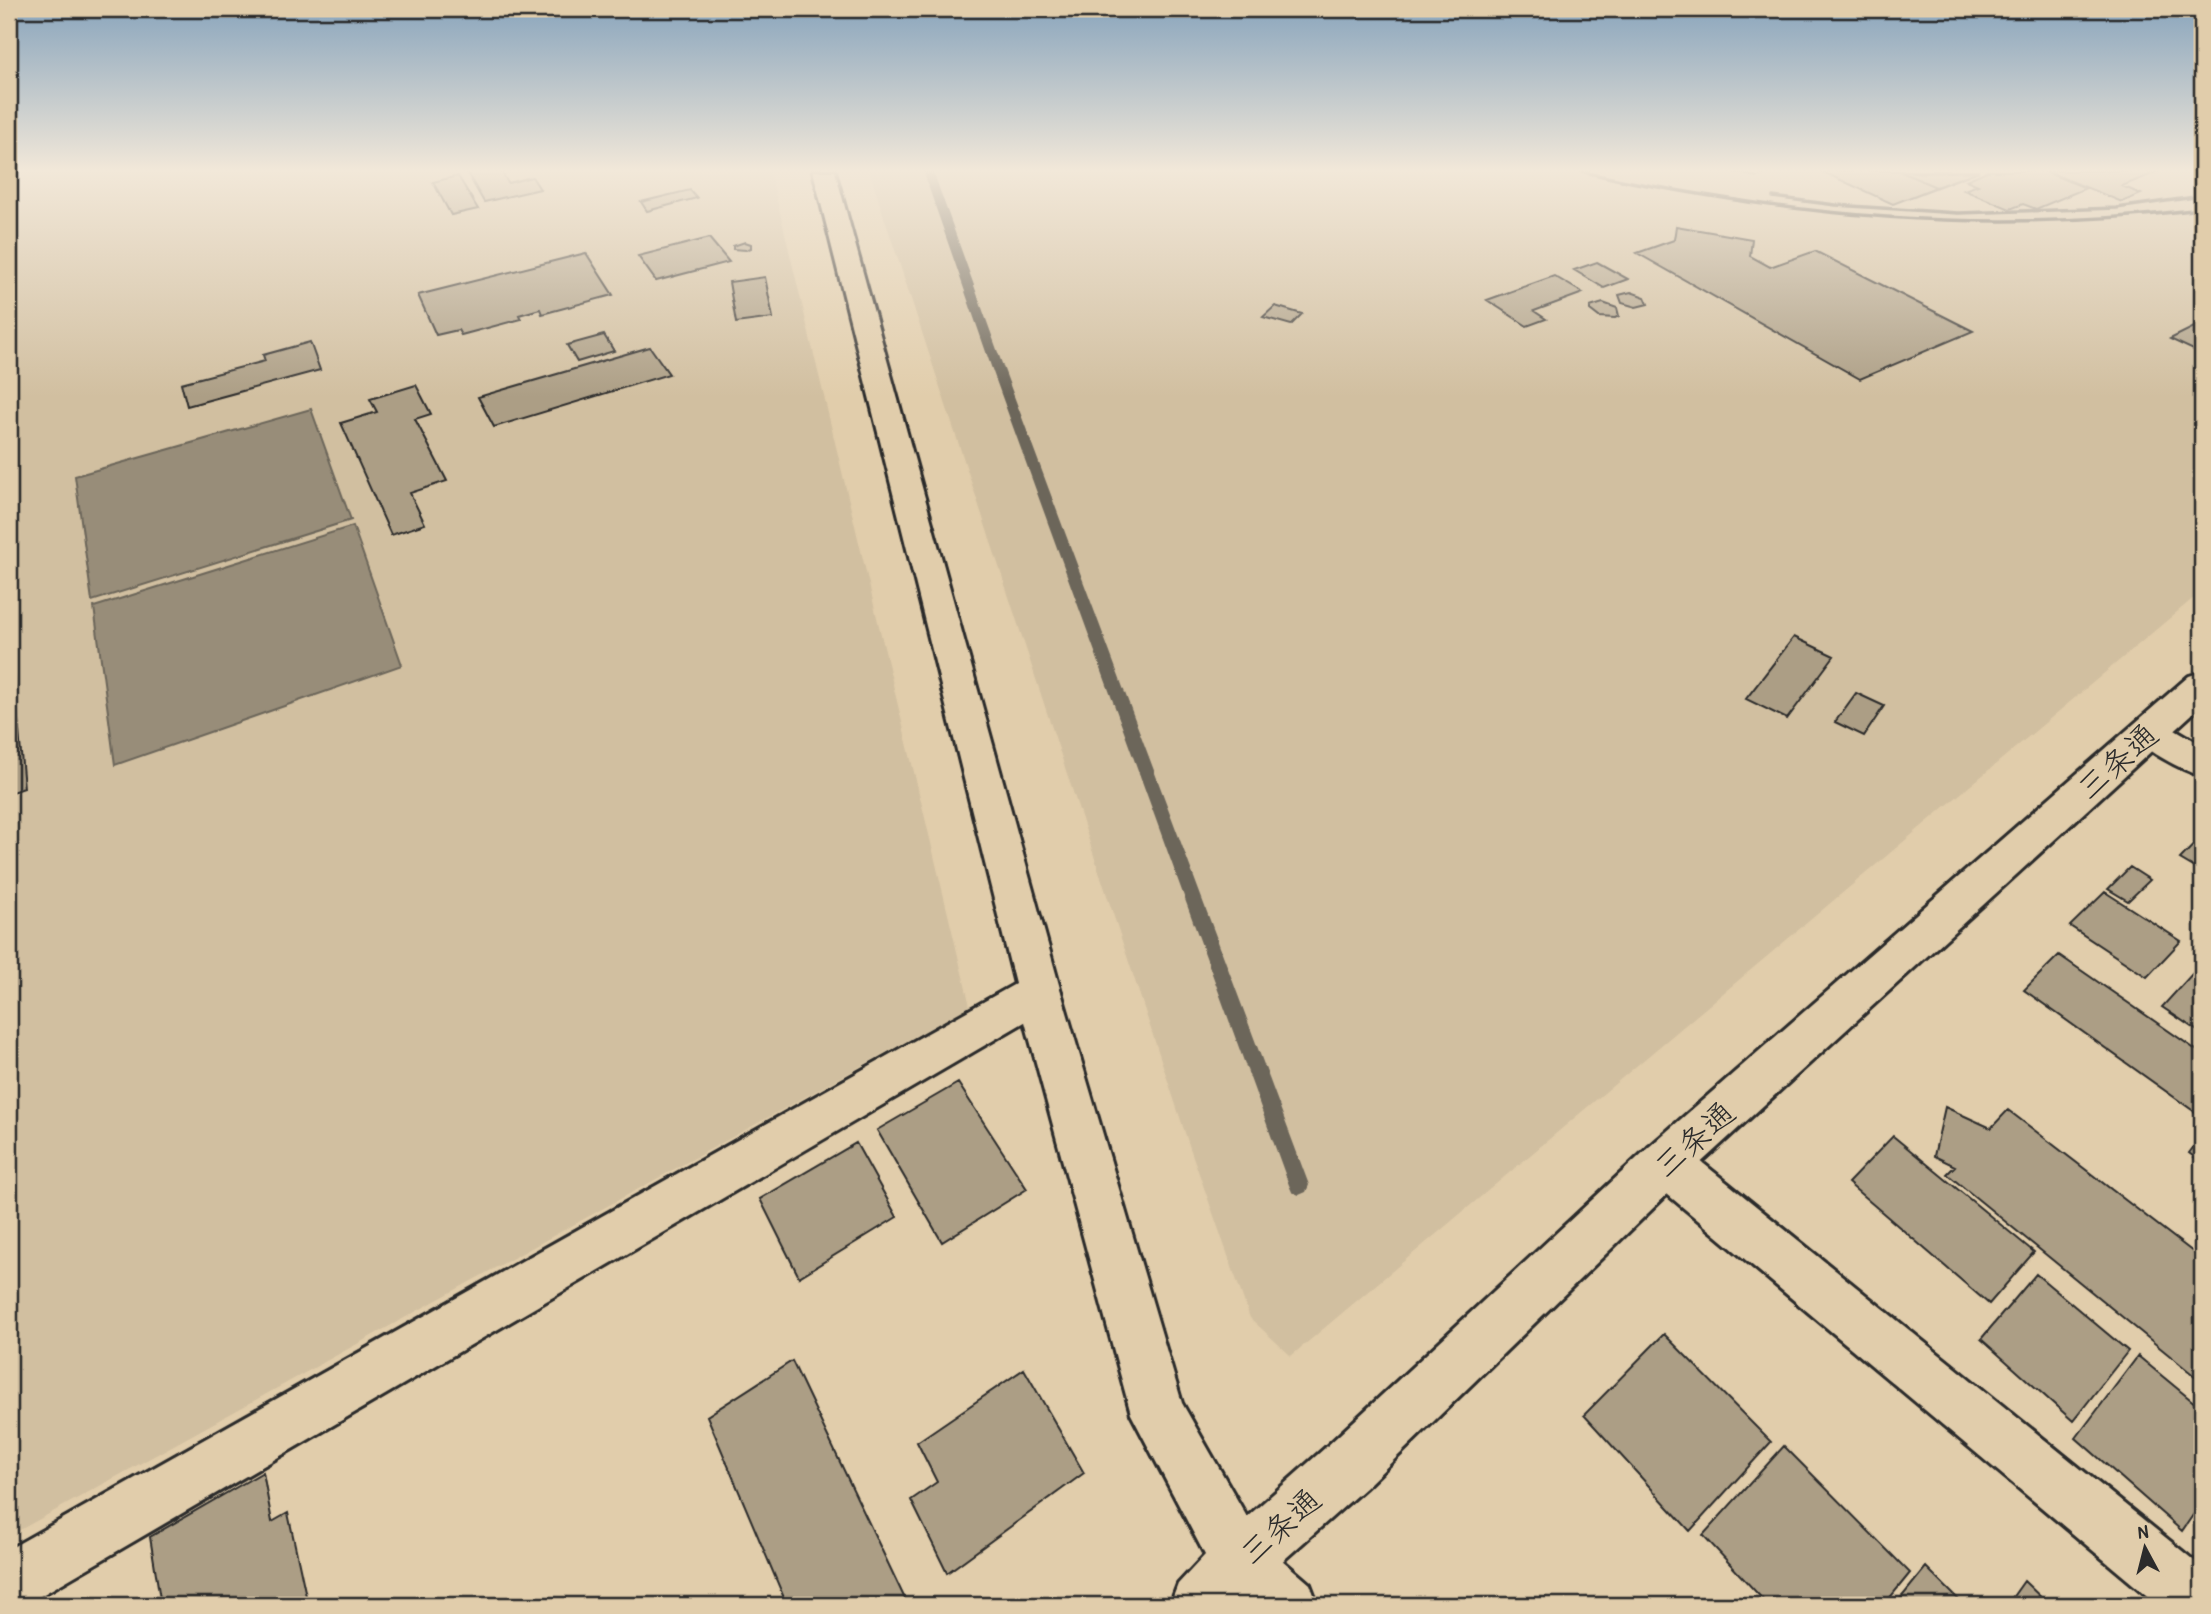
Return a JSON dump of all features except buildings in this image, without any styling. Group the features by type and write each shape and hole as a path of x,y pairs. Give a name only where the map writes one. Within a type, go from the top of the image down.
{"street":[{"path":"844,246 1039,992 1158,1414 1240,1561 1289,1605"},
{"name":"三条通","path":"1199,1605 1240,1561 1355,1459 1666,1163 2202,685"},
{"path":"2150,732 2202,762"},
{"path":"9,1581 1039,992"},
{"path":"1666,1163 2202,1604"}],"shaded area":[{"path":"9,246 788,246 970,1006 9,1536"},
{"path":"894,246 2202,246 2202,591 1291,1356 1250,1318 1190,1148"},
{"path":"311,409 351,520 92,601 75,476"},
{"path":"353,526 402,665 115,765 94,607"}],"waterway":[{"path":"955,246 1299,1185"}]}
